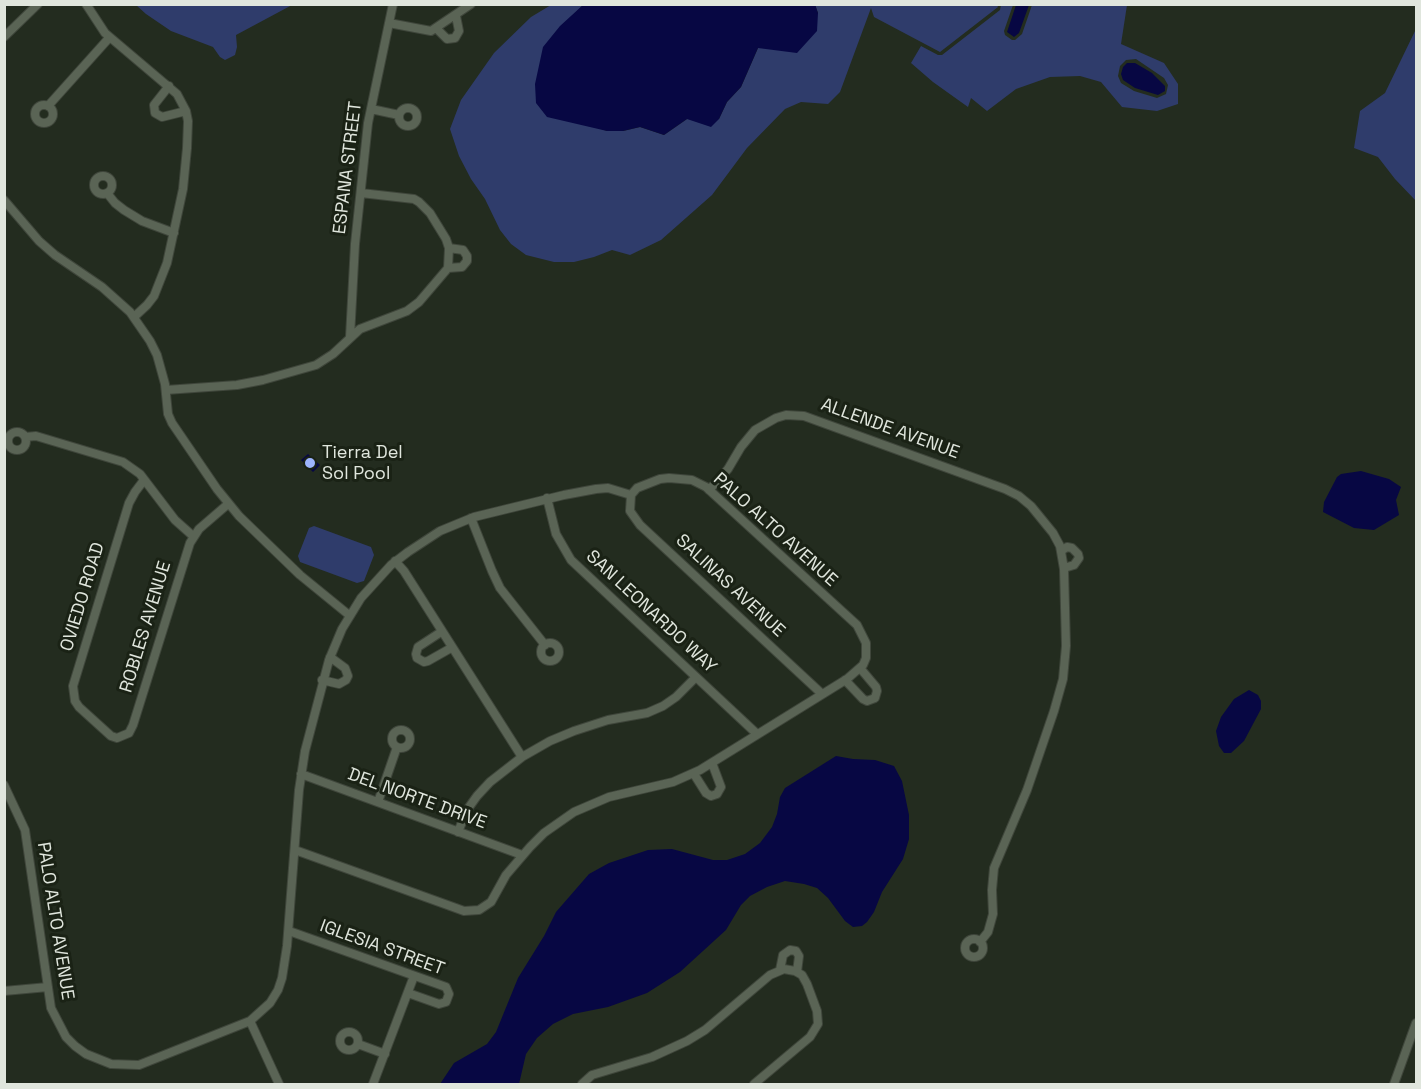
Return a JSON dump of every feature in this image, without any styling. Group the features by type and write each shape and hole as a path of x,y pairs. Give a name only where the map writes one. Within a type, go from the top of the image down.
{"street":[{"path":"4,37 38,4"},
{"path":"86,4 96,23 110,38 170,86 186,111 189,131 186,169 167,263 159,286 147,305 134,317"},
{"name":"ESPANA STREET","path":"350,337 356,244 368,123 393,4"},
{"path":"389,23 431,31 471,4"},
{"path":"436,28 447,39 455,38 459,31 456,16"},
{"path":"48,106 110,38"},
{"path":"170,86 154,105 155,113 162,117 186,111"},
{"path":"371,109 399,115"},
{"path":"107,193 115,203 142,221 174,233"},
{"path":"166,390 237,385 315,365 333,354 360,329 413,308 448,268 449,248 446,239 430,213 414,199 361,193"},
{"path":"4,200 47,248 117,298 134,317 157,355 166,390 168,414 174,426 228,504 312,586 349,615"},
{"path":"448,268 462,267 467,261 466,252 449,248"},
{"name":"ALLENDE AVENUE","path":"709,490 728,469 744,442 755,430 786,415 804,416 1019,496 1044,520 1053,533 1064,568 1066,646 1063,679 1027,790 994,868 993,914 988,932 980,942"},
{"path":"25,437 36,436 123,462 132,467 175,520 193,536"},
{"name":"PALO ALTO AVENUE","path":"4,785 25,830 51,1008 66,1038 86,1054 111,1064 132,1066 150,1062 249,1021 270,1003 278,990 285,964 301,774 322,680 330,657 349,615 368,590 395,561 440,531 471,518 547,498 608,488 631,495 637,488 660,479 692,480 709,490 857,626 866,643 866,658 860,668"},
{"name":"OVIEDO ROAD","path":"95,722 75,701 73,686 129,502 144,480"},
{"name":"SALINAS AVENUE","path":"631,495 630,511 639,525 822,694"},
{"name":"SAN LEONARDO WAY","path":"547,498 556,534 571,560 757,734"},
{"name":"ROBLES AVENUE","path":"95,722 111,736 117,738 129,733 193,536 228,504"},
{"path":"471,518 500,588 545,645"},
{"name":"ALLENDE AVENUE","path":"1060,551 1072,548 1078,554 1074,566 1064,568"},
{"path":"395,561 404,571 522,757"},
{"path":"441,632 418,647 417,658 424,662 428,661 451,648"},
{"path":"322,680 339,684 348,676 345,668 330,657"},
{"path":"295,850 453,907 473,911 486,907 522,855 560,821 590,804 623,793 672,783 693,774 845,680 860,668 876,687 877,695 867,701 845,680"},
{"path":"458,831 467,810 477,796 490,782 522,757 574,731 608,720 647,713 663,706 676,697 696,677"},
{"path":"378,802 398,747"},
{"path":"693,774 706,793 711,796 717,794 721,787 712,763"},
{"name":"DEL NORTE DRIVE","path":"301,774 522,855"},
{"name":"IGLESIA STREET","path":"288,931 446,987 449,998 447,1002 439,1004 408,993"},
{"path":"582,1084 592,1075 656,1056 687,1041 712,1025 767,977 788,970 800,958 793,950 788,950 783,955 788,970 804,978 819,1018 817,1027 810,1037 754,1084"},
{"path":"373,1084 414,976"},
{"path":"4,991 48,987"},
{"path":"249,1021 279,1084"},
{"path":"1394,1084 1416,1023"},
{"path":"358,1044 385,1054"}],"shaded area":[{"path":"815,4 818,13 817,31 797,53 758,48 741,87 727,102 719,119 711,127 687,119 664,135 640,127 623,131 607,131 547,117 536,103 535,84 543,47 560,26 583,5"},
{"path":"136,5 292,5 236,35 235,55 225,60 213,47 171,31"},
{"path":"551,5 583,5 577,11 598,128 607,131 623,131 640,127 664,135 687,119 719,119 727,102 741,87 758,48 818,13 815,5 997,5 998,7 940,52 874,17 871,8 840,92 828,104 801,102 785,109 747,148 712,195 661,240 630,255 612,250 574,262 554,262 526,255 511,244 500,230 485,199 459,156 450,129 461,100 494,53 531,17"},
{"path":"1001,5 1013,5 1004,31 1005,35 1015,40 1022,34 1032,5 1127,5 1121,44 1164,63 1178,84 1178,104 1157,111 1122,107 1101,82 1080,76 1050,77 1016,89 987,111 971,98 968,107 911,63 921,46 942,55 1000,10","holes":["1136,59 1164,78 1168,85 1166,94 1157,98 1134,91 1121,83 1118,76 1120,66 1126,60"]},
{"path":"1016,5 1029,5 1019,33 1014,37 1007,32"},
{"path":"1416,29 1416,201 1378,157 1354,148 1360,111 1385,93"},
{"path":"1127,63 1135,63 1152,73 1165,86 1165,91 1158,95 1135,88 1123,80 1121,74"},
{"name":"Tierra Del Sol Pool","path":"308,454 320,465 313,472 301,460"},
{"path":"1361,471 1389,479 1401,487 1396,500 1399,515 1374,530 1354,528 1323,512 1324,502 1337,477 1341,474"},
{"path":"314,526 371,547 374,555 364,581 357,583 300,562 298,556 309,528"},
{"path":"1249,690 1258,695 1261,709 1244,741 1231,753 1224,753 1219,746 1216,731 1221,717 1234,699"},
{"path":"836,756 875,760 894,766 902,781 909,815 909,839 903,859 882,892 867,922 862,926 853,927 845,921 828,898 817,888 785,881 767,887 750,896 741,905 726,930 680,972 647,993 608,1007 573,1014 553,1024 537,1038 526,1054 519,1084 440,1084 454,1063 487,1044 496,1032 518,978 556,912 589,874 609,863 648,850 672,849 713,860 727,860 745,854 760,843 772,827 780,797 785,788"}],"place":[{"name":"Tierra Del Sol Pool","path":"310,463"}]}
